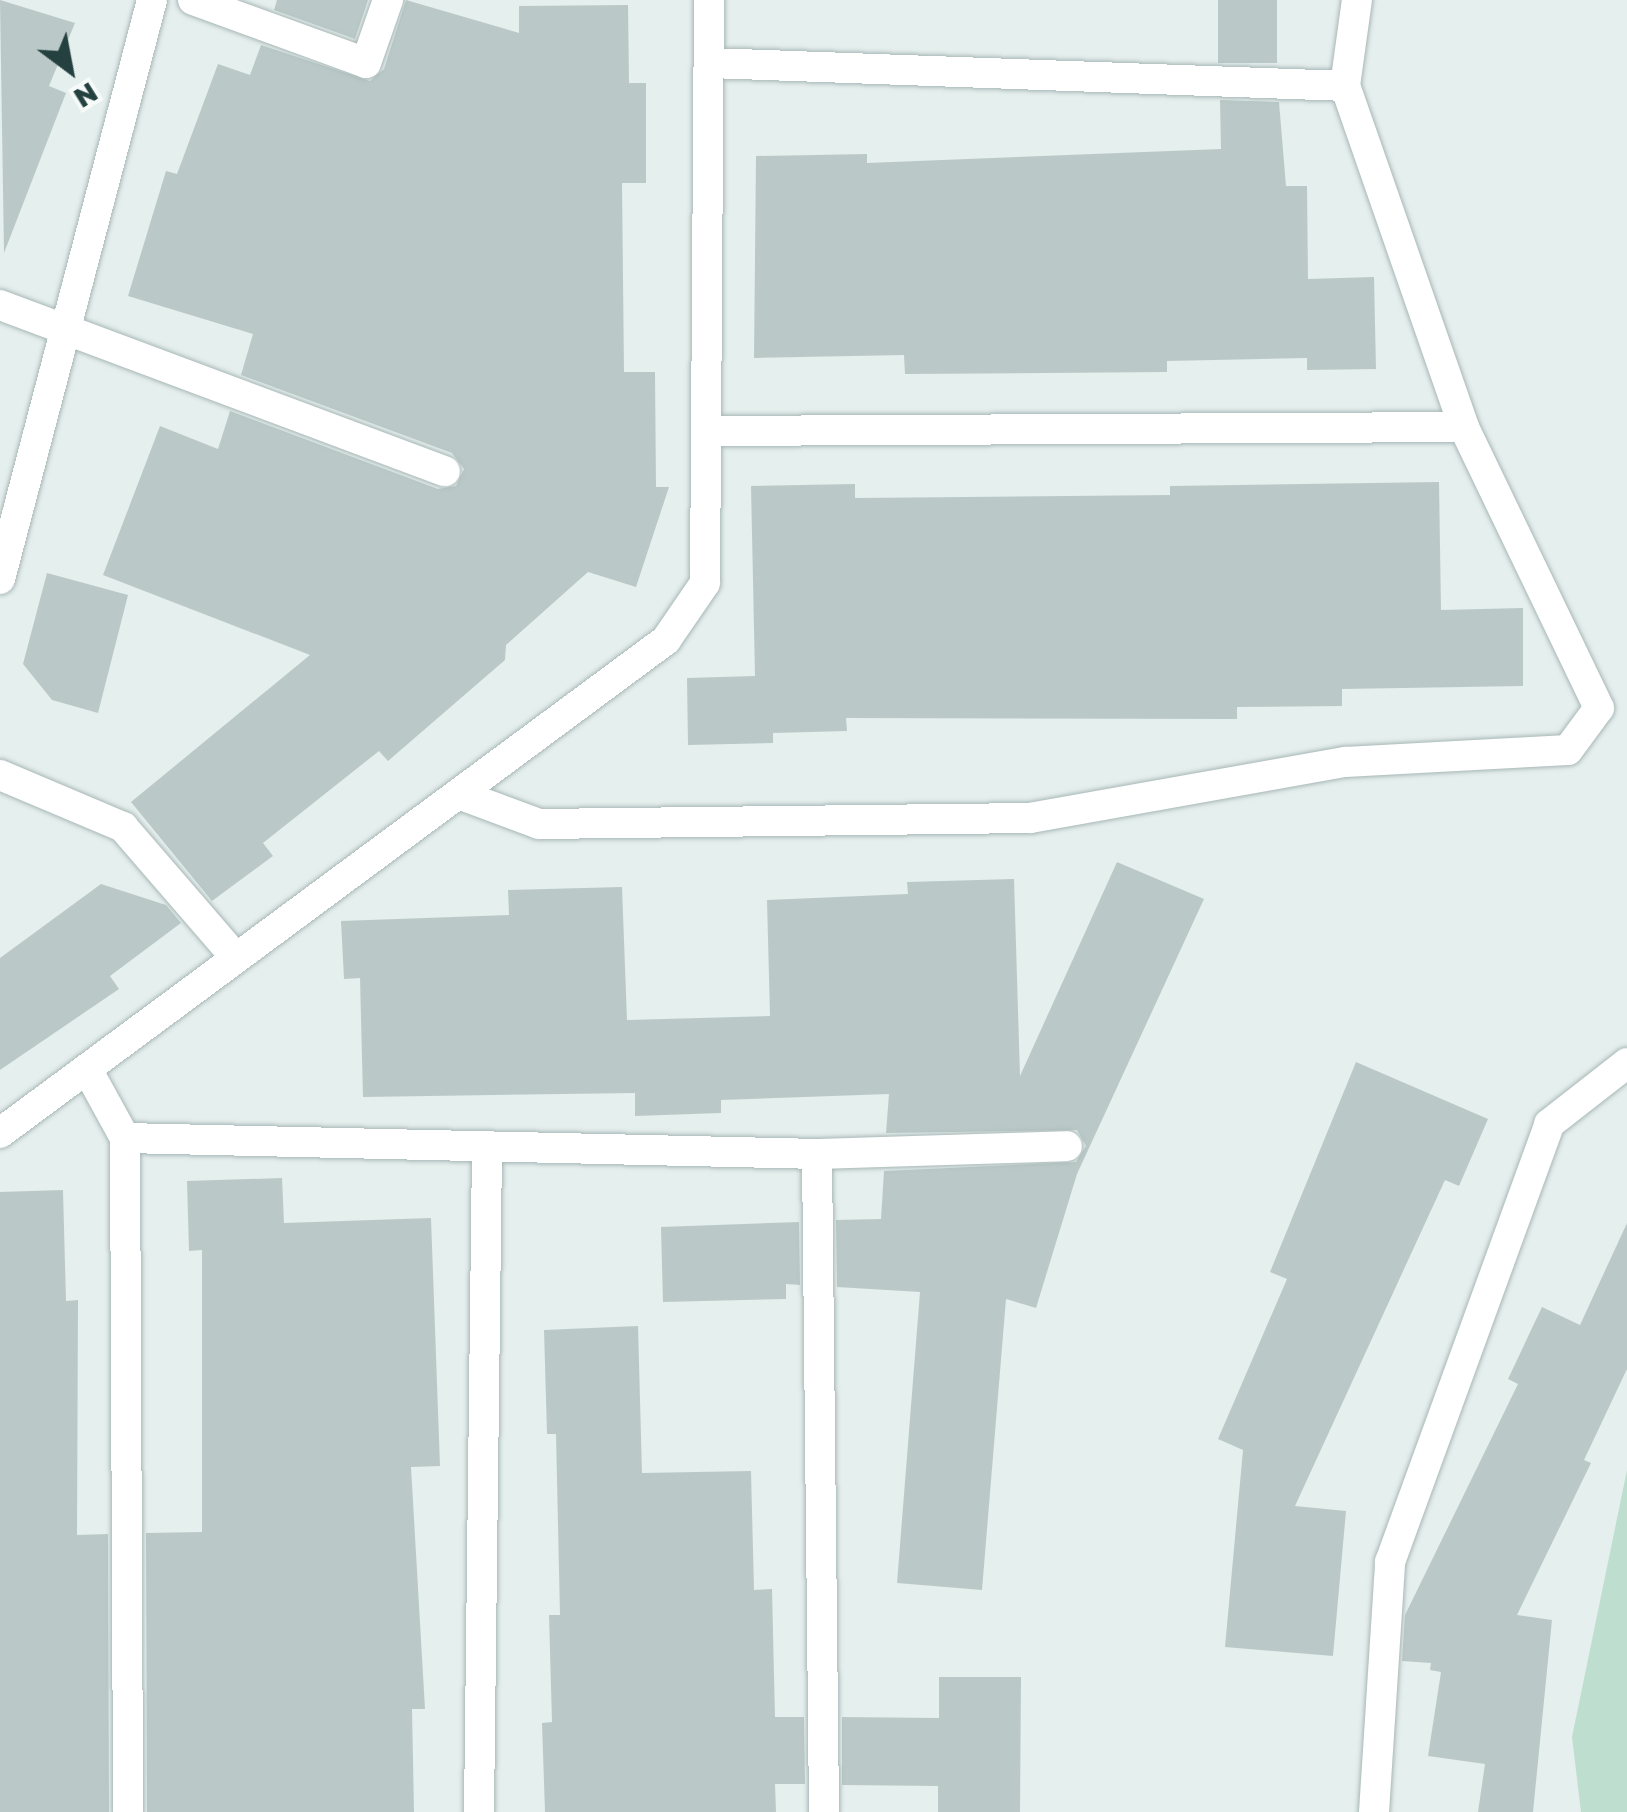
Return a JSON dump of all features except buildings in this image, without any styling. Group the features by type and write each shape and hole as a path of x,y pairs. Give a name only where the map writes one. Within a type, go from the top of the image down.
{"street":[{"path":"0,579 152,0"},
{"path":"193,0 366,63 388,0"},
{"path":"0,1133 461,796 666,640 705,583 709,0"},
{"path":"461,796 538,824 1030,818 1345,762 1568,750 1599,708 1464,427 1345,86 1357,0"},
{"path":"710,63 1345,86"},
{"path":"0,305 446,471"},
{"path":"706,431 1464,427"},
{"path":"0,776 123,827 236,958"},
{"path":"1374,1812 1390,1562 1549,1124 1627,1063"},
{"path":"87,1068 124,1138 128,1812"},
{"path":"124,1138 817,1154 1067,1146"},
{"path":"479,1812 487,1148"},
{"path":"817,1154 824,1812"}],"green space":[{"path":"1627,1470 1627,1812 1581,1812 1572,1737"}]}
